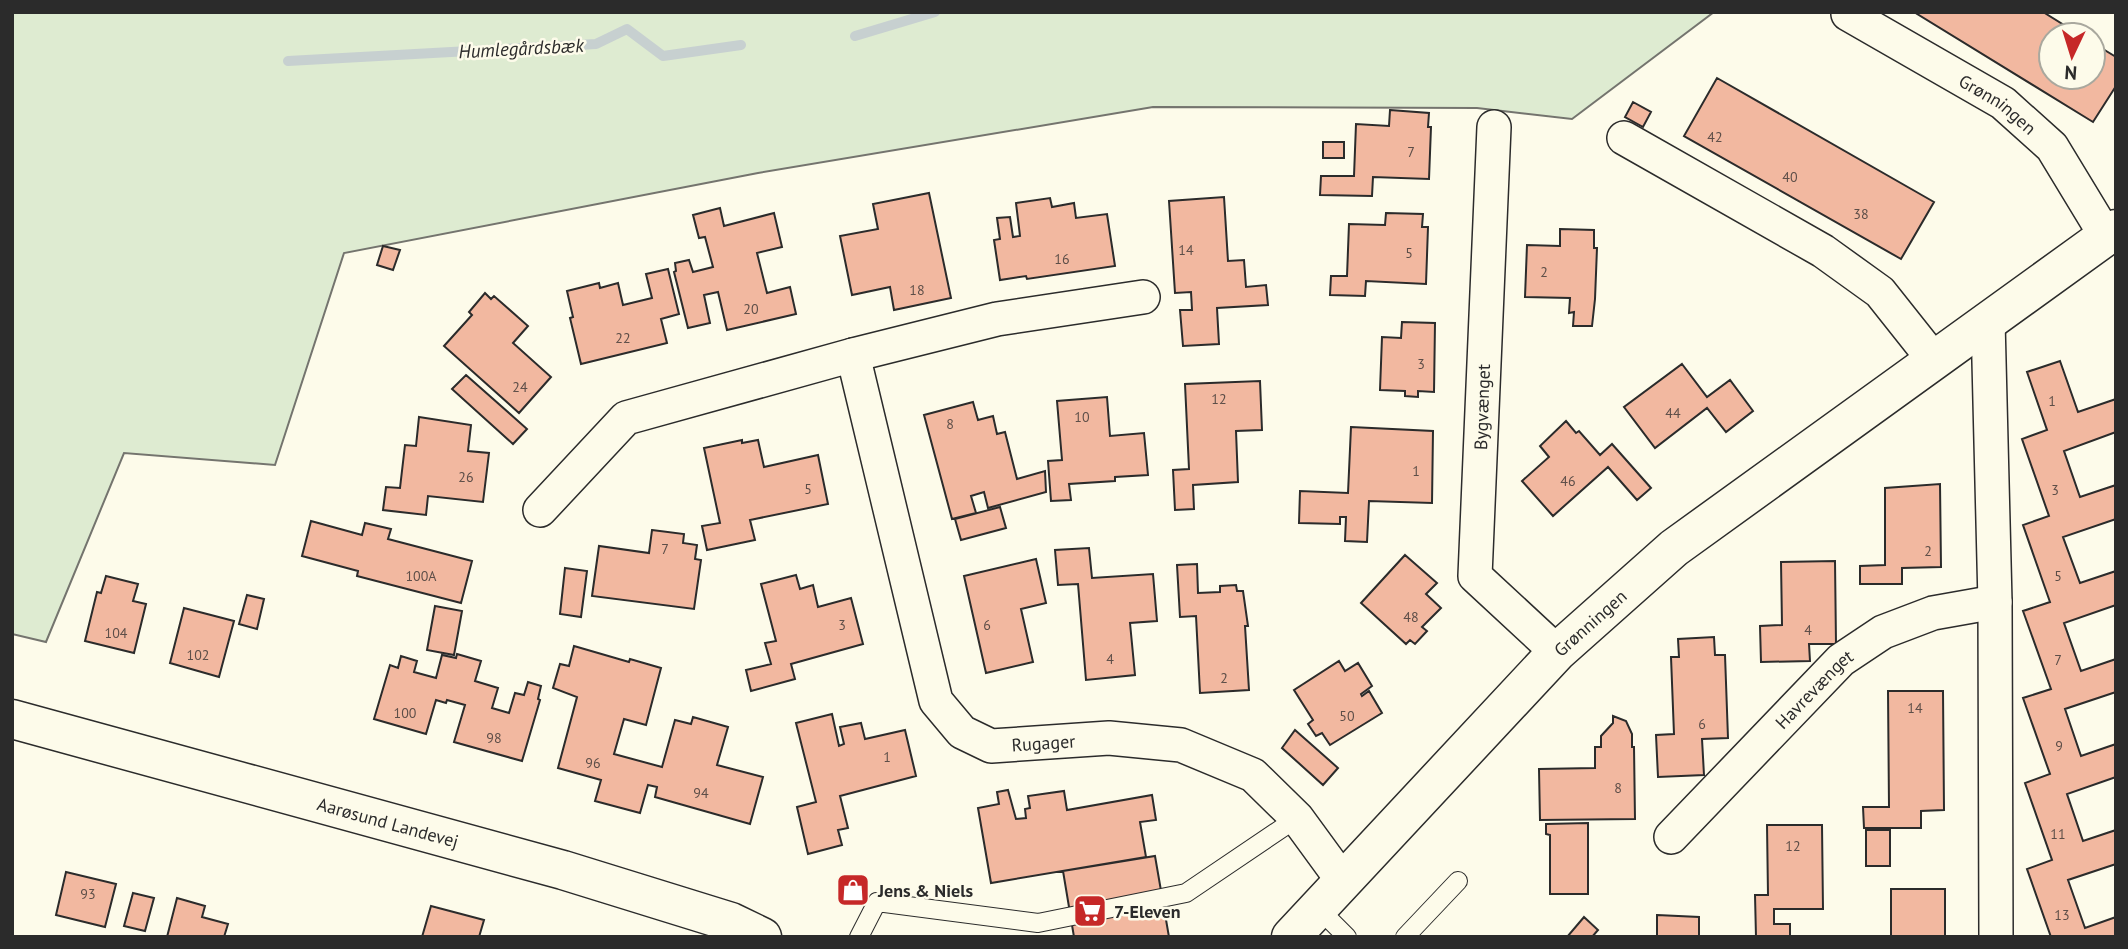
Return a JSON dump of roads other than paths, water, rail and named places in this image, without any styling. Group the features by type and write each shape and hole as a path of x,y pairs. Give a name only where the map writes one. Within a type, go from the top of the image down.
{"street":[{"name":"Grønningen","path":"1291,937 1558,652 1674,548 2111,232 2052,147 2003,103 1848,14"},
{"name":"Bygvænget","path":"1494,127 1475,576 1558,652"},
{"path":"1625,138 1823,251 1880,292 1934,360"},
{"path":"540,510 626,418 853,355 997,319 1143,297"},
{"path":"1988,321 1995,602 1996,937"},
{"name":"Rugager","path":"853,355 936,701 962,732 992,746 1109,738 1181,745 1253,775 1297,818 1330,895"},
{"name":"Havrevænget","path":"1671,837 1842,660 1883,632 1933,613 1995,602"},
{"name":"Aarøsund Landevej","path":"12,719 563,870 731,922 762,937"}],"lane":[{"path":"859,937 877,902 1038,923 1186,893 1297,818"},
{"path":"1405,937 1458,881"},
{"path":"1330,895 1348,937"}],"waterway":[{"name":"Humlegårdsbæk","path":"855,36 935,12"},
{"name":"Humlegårdsbæk","path":"288,61 596,44 627,29 663,56 741,45"}],"place":[{"name":"Jens & Niels","path":"853,890"},
{"name":"7-Eleven","path":"1090,911"}]}
